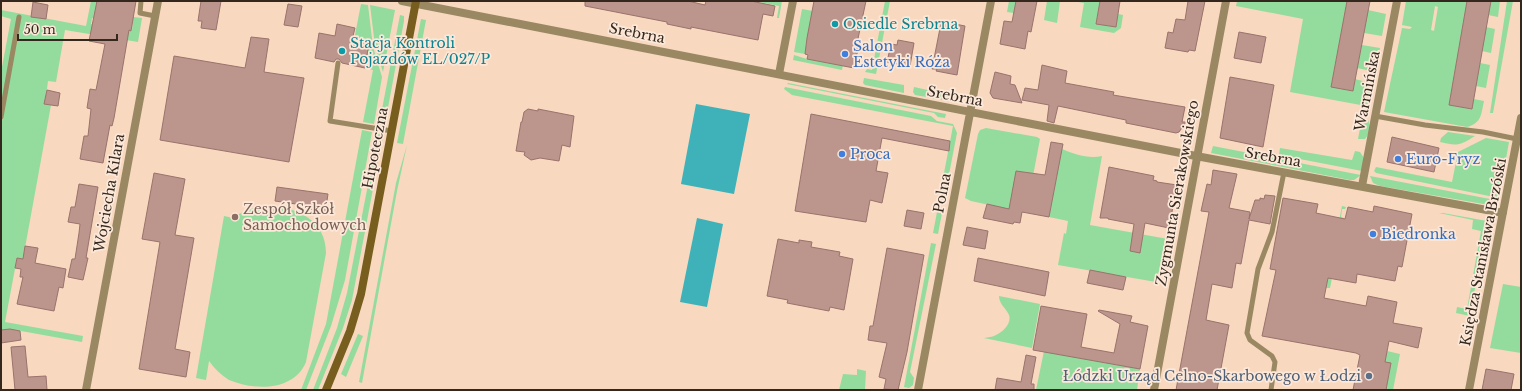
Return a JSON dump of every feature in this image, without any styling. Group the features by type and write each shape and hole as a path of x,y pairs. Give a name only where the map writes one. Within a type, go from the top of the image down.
{"street":[{"name":"Wojciecha Kilara","path":"86,390 158,1"},
{"name":"Srebrna","path":"402,1 416,2 1196,156 1503,212"},
{"path":"779,74 793,1"},
{"name":"Polna","path":"918,390 992,1"},
{"name":"Zygmunta Sierakowskiego","path":"1154,390 1196,156 1226,1"},
{"name":"Warmińska","path":"1362,186 1397,1"},
{"name":"Hipoteczna","path":"326,390 350,331 359,302 416,2"},
{"name":"Księdza Stanisława Brzóski","path":"1469,390 1521,118"}],"lane":[{"path":"141,1 140,13 156,16"},
{"path":"1,117 19,17"},
{"path":"338,63 330,121 392,131"},
{"path":"1375,116 1425,125 1483,132 1517,139"},
{"path":"1271,390 1275,362 1272,356 1250,340 1247,333 1258,269 1272,232 1284,172"}],"green space":[{"path":"91,1 97,1 94,19 92,18 91,24 132,31 133,17 142,18 138,42 65,30 56,82 48,81 45,104 51,105 23,259 17,258 5,322 83,336 82,342 10,329 1,330 1,72 11,19 1,16 1,10 86,26"},
{"path":"754,1 782,1 779,18 777,18 779,6"},
{"path":"885,1 890,1 876,74 865,72 867,69 872,70"},
{"path":"1009,1 1016,1 1014,13 1007,12"},
{"path":"1047,1 1060,1 1057,23 1044,20"},
{"path":"1072,1 1100,1 1096,24 1116,27 1118,14 1123,15 1121,28 1114,33 1080,27 1084,3"},
{"path":"1237,1 1347,1 1331,86 1353,91 1355,79 1374,84 1370,104 1366,106 1290,92 1303,19 1236,6"},
{"path":"1406,1 1467,1 1449,105 1471,109 1474,99 1484,101 1480,117 1476,123 1467,127 1384,112 1402,28 1410,29 1412,27 1402,25","holes":["1435,6 1438,7 1434,31 1431,30"]},
{"path":"1491,1 1500,1 1498,17 1488,15"},
{"path":"1507,1 1513,1 1493,113 1490,113"},
{"path":"361,4 368,5 373,47 382,77 374,124 363,122 373,70 365,68 369,43 354,40"},
{"path":"370,5 395,10 383,72 375,46"},
{"path":"802,9 813,11 805,54 794,52"},
{"path":"1368,10 1386,14 1382,36 1364,33"},
{"path":"400,15 404,16 404,21 385,124 379,125"},
{"path":"421,19 426,20 403,144 397,143"},
{"path":"1486,27 1495,29 1491,53 1482,51"},
{"path":"1362,45 1380,48 1376,72 1357,68"},
{"path":"794,55 807,59 843,65 842,70 793,60"},
{"path":"1480,63 1490,65 1486,88 1476,86"},
{"path":"864,78 904,85 904,93 865,85 863,83"},
{"path":"787,84 946,114 945,118 938,117 934,113"},
{"path":"785,87 931,116 937,121 953,124 957,133 945,195 940,194 953,126 792,95 784,89"},
{"path":"914,87 950,95 949,101 915,95 913,92"},
{"path":"1362,118 1368,120 1370,130 1365,139 1358,139"},
{"path":"986,128 1037,137 1040,139 1026,213 971,201 965,198 978,134 980,130"},
{"path":"362,130 372,132 345,280 331,326 306,390 301,390 326,324"},
{"path":"1448,132 1475,136 1458,144 1440,142 1441,138"},
{"path":"378,133 383,136 352,300 343,328 318,390 313,390 337,328 347,293"},
{"path":"1486,138 1509,142 1499,198 1376,173 1374,171 1376,167 1452,182 1458,152"},
{"path":"407,145 397,191 362,383 359,382 396,183"},
{"path":"1213,146 1361,175 1354,180 1350,180 1211,153"},
{"path":"1280,148 1352,160 1355,151 1360,152 1364,158 1362,171 1279,155"},
{"path":"1062,149 1086,156 1102,156 1090,225 1168,239 1156,282 1058,265 1064,233 1066,234 1068,221 1049,217"},
{"path":"1370,176 1490,199 1489,205 1380,186 1373,183"},
{"path":"269,206 290,209 308,218 316,224 325,242 326,253 306,362 300,372 293,379 273,386 262,387 239,384 223,376 209,361 206,380 196,378 224,216 233,218 250,209"},
{"path":"1342,206 1346,207 1345,209 1342,209 1341,217 1344,218 1330,288 1326,288"},
{"path":"937,212 942,213 938,234 933,233"},
{"path":"1439,213 1487,221 1470,316 1456,313 1457,307 1467,309 1481,231 1472,229 1473,220"},
{"path":"931,243 936,244 910,372 914,378 913,385 909,388 904,387"},
{"path":"1503,284 1521,287 1521,353 1490,348"},
{"path":"999,296 1040,304 1032,348 984,338 999,334 1008,324 1010,318 1000,301"},
{"path":"358,334 363,336 346,377 341,374"},
{"path":"1044,351 1140,369 1137,390 1036,390"},
{"path":"1387,351 1400,354 1393,390 1386,390 1391,363 1385,362"},
{"path":"857,369 866,371 865,390 839,390 843,374 857,375"}],"water":[{"path":"696,104 750,114 734,194 681,184"},
{"path":"697,218 723,224 707,307 680,302"}],"building":[{"path":"97,1 136,1 131,31 129,30 114,118 112,126 110,125 103,163 80,159 84,136 88,136 91,109 87,108 90,89 96,90 105,44 89,41"},
{"path":"201,1 221,1 216,30 201,28 202,21 198,21"},
{"path":"585,1 688,1 705,5 706,1 751,1 775,6 773,16 763,14 758,40 691,27 691,29 667,24 667,22 585,6"},
{"name":"Osiedle Srebrna","path":"814,1 866,1 856,48 858,49 854,68 807,59 808,55 805,54"},
{"path":"1016,1 1037,1 1031,32 1028,31 1025,49 1000,44 1004,21 1012,22"},
{"path":"1100,1 1120,1 1116,27 1096,24"},
{"path":"1188,1 1205,1 1195,51 1189,50 1188,52 1165,48 1168,32 1173,33 1176,19 1185,20"},
{"path":"1347,1 1370,1 1353,91 1331,87"},
{"path":"1467,1 1491,1 1472,109 1449,105"},
{"path":"33,2 48,5 46,19 31,17"},
{"path":"288,4 302,6 298,27 284,25"},
{"path":"945,22 965,26 957,75 932,69 941,23 945,24"},
{"name":"Stacja Kontroli Pojazdów EL/027/P","path":"337,24 355,28 352,40 369,43 365,68 342,63 339,59 336,59 334,62 315,58 319,33 335,36"},
{"path":"1239,32 1266,37 1261,63 1234,58"},
{"path":"251,37 269,39 264,72 304,78 289,162 160,140 174,56 245,68"},
{"path":"898,40 914,43 910,66 887,62 891,44 897,45"},
{"path":"1042,65 1067,71 1065,83 1114,92 1113,95 1185,107 1182,122 1186,122 1179,132 1176,133 1126,123 1126,120 1058,106 1054,123 1047,121 1049,105 1022,100 1025,88 1038,90"},
{"path":"995,72 1011,76 1010,84 1015,85 1022,103 993,98 990,93"},
{"path":"1230,77 1274,85 1263,147 1220,138"},
{"path":"47,90 60,93 58,106 44,104"},
{"path":"528,109 538,111 538,109 574,116 570,147 562,145 559,161 540,158 531,160 524,155 525,152 516,151 521,122 524,112"},
{"path":"811,114 950,141 949,151 882,138 876,171 888,173 882,203 870,200 866,222 795,211"},
{"path":"1392,137 1439,148 1434,172 1387,162"},
{"path":"1051,142 1063,144 1049,217 1022,212 1020,223 1014,222 1013,224 983,218 987,204 1009,209 1016,171 1045,175"},
{"path":"1109,167 1154,176 1153,180 1157,182 1177,185 1169,228 1145,223 1140,253 1130,251 1134,224 1108,218 1100,218"},
{"path":"1213,170 1237,174 1229,208 1250,212 1249,219 1255,200 1260,200 1260,198 1264,199 1265,195 1275,196 1270,224 1249,220 1241,264 1236,263 1232,288 1212,284 1206,320 1229,325 1217,390 1176,390 1209,212 1201,211 1207,184 1211,185"},
{"path":"154,173 185,179 175,235 194,238 175,349 190,352 186,377 139,369 160,242 142,239"},
{"path":"79,184 98,187 86,258 88,258 83,280 68,277 72,259 75,259 80,224 68,222 71,207 75,207"},
{"path":"277,187 328,194 325,214 303,211 303,205 275,201"},
{"path":"1283,198 1318,204 1316,213 1345,219 1348,207 1373,212 1374,206 1412,214 1402,267 1398,266 1395,281 1357,274 1356,283 1328,278 1324,298 1366,306 1368,296 1397,302 1393,323 1422,328 1418,348 1389,341 1385,362 1391,363 1386,390 1353,390 1360,355 1356,353 1262,336 1276,270 1270,269"},
{"path":"907,210 924,213 921,229 904,226"},
{"path":"967,227 988,231 985,249 963,245"},
{"path":"778,239 799,243 799,240 812,242 811,247 840,252 839,256 853,259 844,310 830,307 829,311 787,303 788,300 767,296"},
{"path":"25,246 38,248 35,263 66,269 63,288 59,287 54,311 17,304 23,277 20,277 21,269 15,268 17,258 23,259"},
{"path":"887,248 924,255 907,352 898,390 884,389 886,379 879,377 887,343 868,340 870,326 873,326"},
{"path":"978,258 1049,272 1045,296 974,281"},
{"path":"1090,270 1126,277 1123,290 1087,283"},
{"path":"1041,306 1087,314 1081,347 1114,353 1120,324 1098,311 1099,310 1132,316 1130,322 1148,326 1140,369 1033,350"},
{"path":"10,329 20,331 21,340 1,343 1,330"},
{"path":"25,346 28,377 46,376 47,390 15,390 11,347"},
{"path":"1026,355 1036,357 1031,384 1034,384 1034,390 995,390 997,378 1021,382"},
{"path":"1486,369 1514,374 1511,390 1482,390"}],"place":[{"name":"Osiedle Srebrna","path":"835,24"},
{"name":"Stacja Kontroli Pojazdów EL/027/P","path":"342,51"},
{"name":"Salon Estetyki Róża","path":"845,54"},
{"name":"Proca","path":"842,154"},
{"name":"Euro-Fryz","path":"1398,159"},
{"name":"Zespół Szkół Samochodowych","path":"235,217"},
{"name":"Biedronka","path":"1373,234"},
{"name":"Łódzki Urząd Celno-Skarbowego w Łodzi","path":"1369,376"}]}
